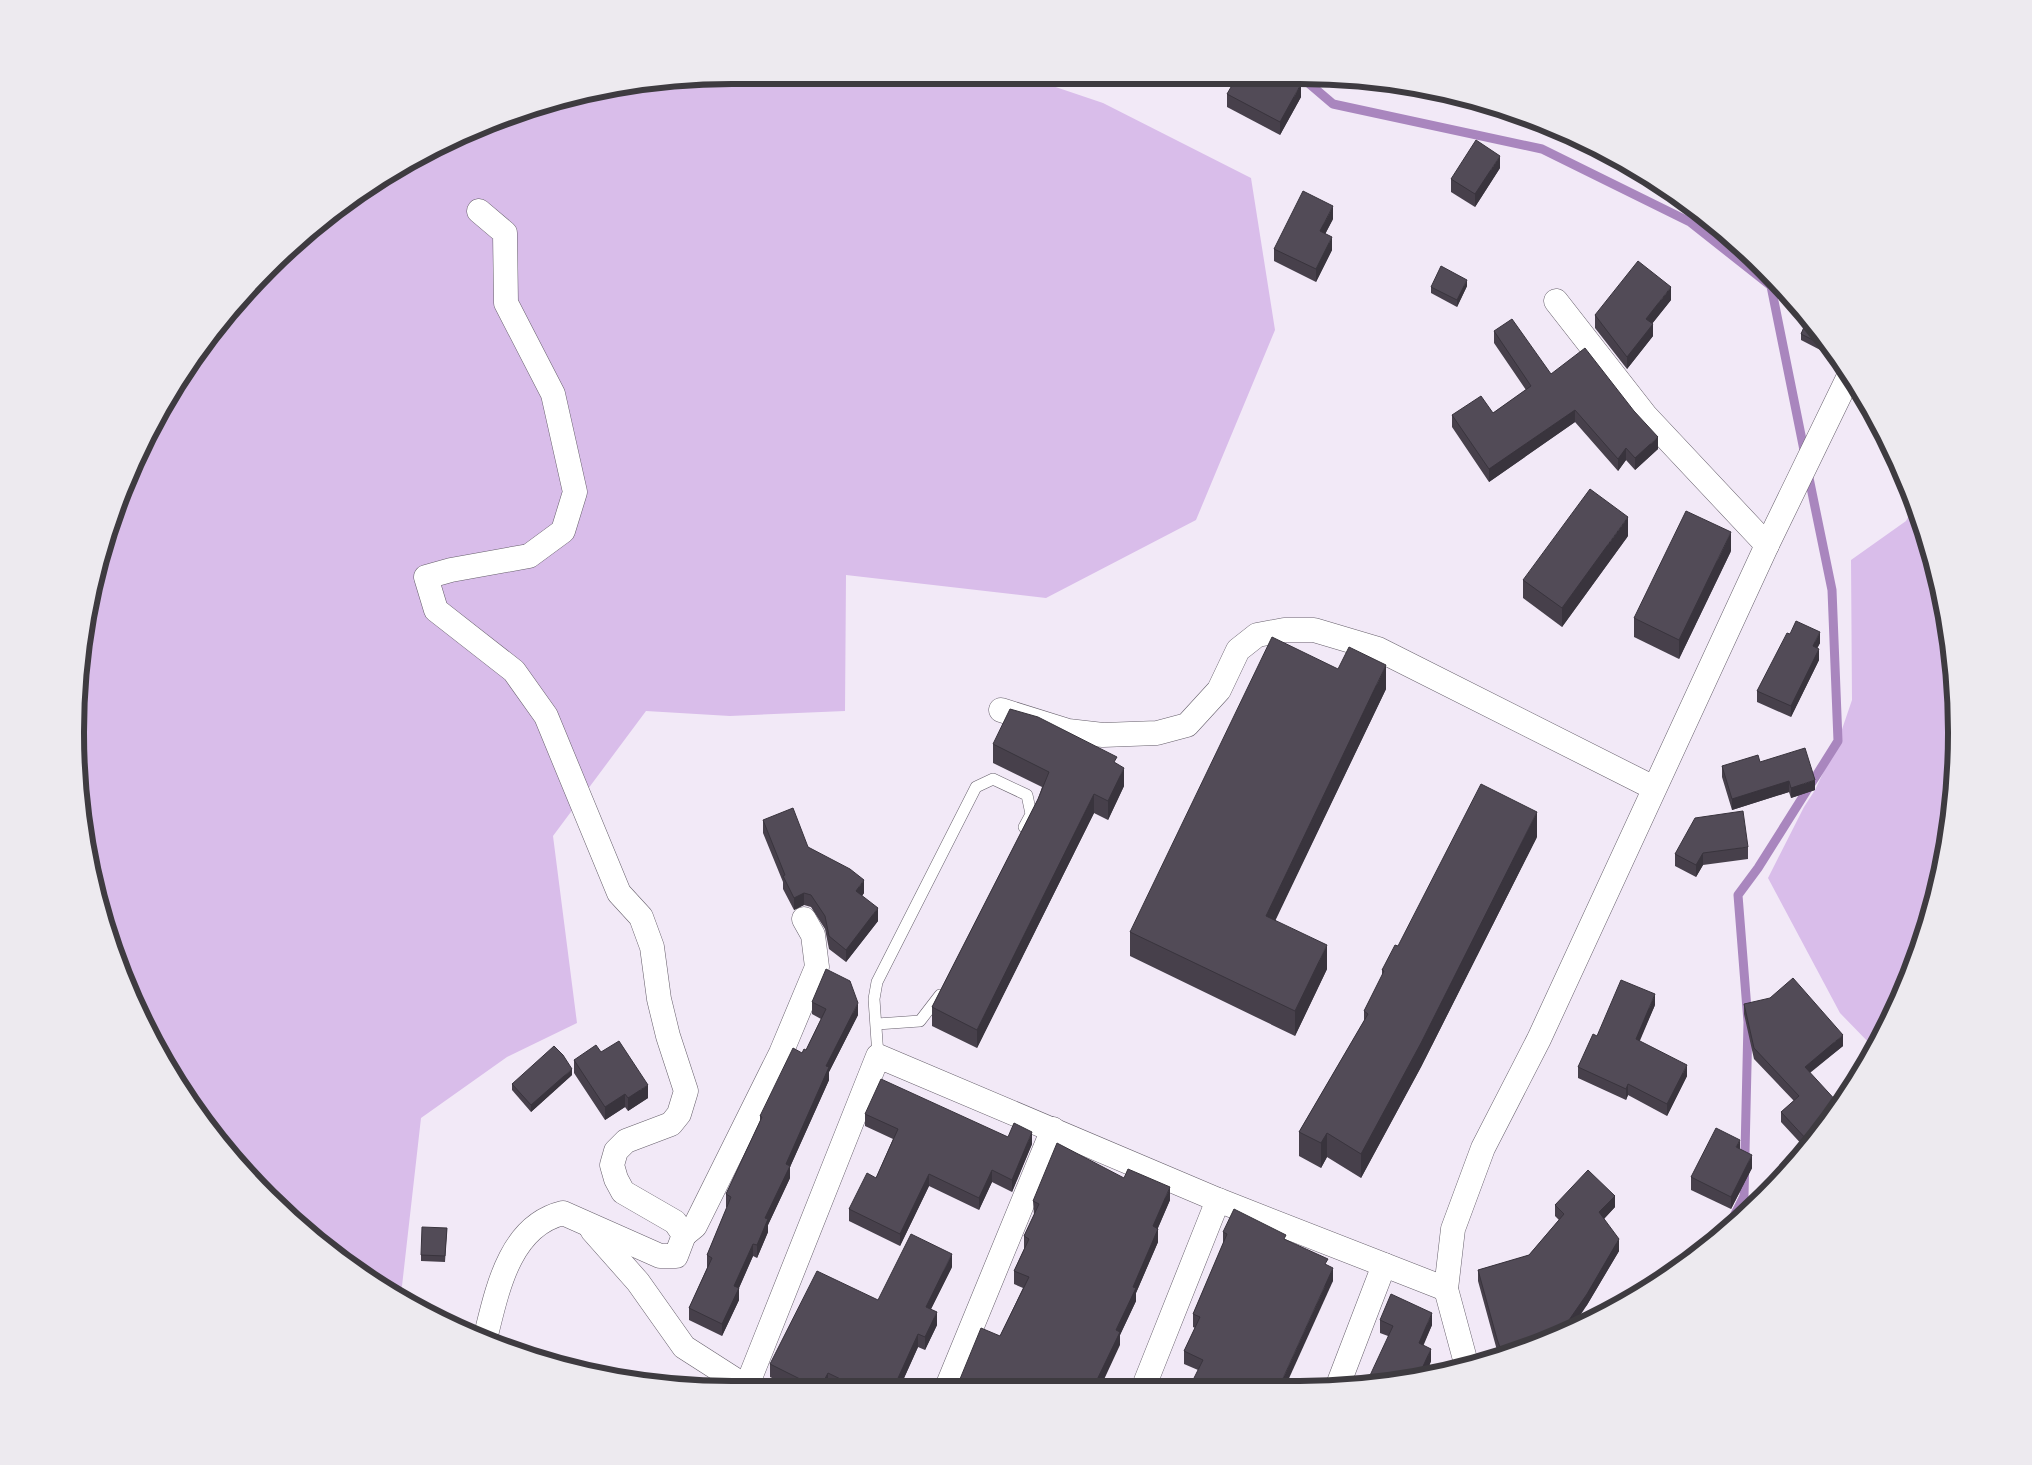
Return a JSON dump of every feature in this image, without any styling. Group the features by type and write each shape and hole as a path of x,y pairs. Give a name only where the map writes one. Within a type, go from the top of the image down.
{"street":[{"path":"479,211 505,233 506,303 553,394 575,492 563,531 530,556 450,570 426,577 436,610 514,671 546,716 619,892 641,917 652,947 659,999 668,1036 686,1091 679,1114 670,1124 626,1141 616,1151 612,1165 623,1192 675,1222 684,1234"},
{"path":"1556,301 1645,415 1767,545"},
{"path":"1465,1359 1446,1289 1453,1230 1483,1148 1539,1039 1767,545 1846,383"},
{"path":"1001,710 1077,732 1102,735 1164,731 1187,725 1200,712 1219,690 1238,650 1257,635 1284,630 1314,630 1378,649 1654,788"},
{"path":"486,1333 498,1286 524,1236 546,1217 563,1213 583,1220 660,1256 676,1256 684,1234 694,1226 781,1053 817,968 813,935 804,919"},
{"path":"750,1381 878,1056 1218,1200 1446,1289"},
{"path":"949,1381 1052,1129"},
{"path":"1146,1381 1218,1200"},
{"path":"583,1220 638,1282 684,1347 736,1381"},
{"path":"1340,1380 1384,1265"}],"lane":[{"path":"878,1056 874,999 877,982 976,787 993,779 1027,795 1031,814 1018,839"},
{"path":"877,1024 920,1021 936,1002 945,985"}],"shaded area":[{"path":"732,84 1047,84 1103,103 1251,178 1275,330 1196,520 1046,598 846,575 845,711 730,716 646,711 553,836 577,1023 507,1057 421,1118 400,1289 372,1272 305,1220 245,1160 193,1093 171,1057 133,981 118,941 96,859 85,775 84,732 89,648 96,606 118,524 133,484 171,408 193,372 218,338 274,274 305,245 372,193 408,171 484,133 524,118 606,96 648,89"},
{"path":"1910,513 1926,565 1936,606 1943,648 1947,690 1947,775 1936,859 1914,941 1899,981 1869,1042 1840,1013 1768,878 1804,807 1815,790 1838,741 1852,700 1851,560 1906,521"}],"building":[{"path":"1233,84 1301,84 1280,122 1227,94"},
{"path":"1476,140 1500,156 1475,194 1451,179"},
{"path":"1303,191 1333,206 1320,231 1332,237 1316,269 1274,249"},
{"path":"1638,261 1671,287 1646,319 1653,324 1627,357 1595,315"},
{"path":"1441,266 1467,280 1457,300 1431,287"},
{"path":"1512,319 1551,374 1585,348 1634,411 1658,437 1635,458 1626,448 1618,459 1575,410 1489,469 1452,415 1481,396 1493,413 1531,386 1494,331"},
{"path":"1804,326 1817,342 1801,334"},
{"path":"1590,489 1628,517 1562,608 1523,580"},
{"path":"1686,511 1731,532 1679,640 1634,618"},
{"path":"1796,621 1820,632 1813,646 1819,649 1791,706 1757,691 1787,633 1790,634"},
{"path":"1272,637 1338,669 1349,647 1386,665 1266,916 1327,945 1295,1011 1130,932"},
{"path":"1010,709 1038,717 1117,757 1114,762 1124,768 1108,801 1094,794 977,1030 932,1007 1038,799 1049,772 993,744"},
{"path":"1805,748 1815,780 1791,788 1789,781 1732,799 1722,766 1758,755 1760,762"},
{"path":"1481,784 1537,812 1421,1043 1361,1154 1327,1133 1321,1143 1299,1132 1368,1014 1364,1011 1384,971 1382,970 1395,945 1398,946"},
{"path":"793,808 808,847 850,869 864,880 856,891 878,908 846,950 829,936 825,916 811,895 804,893 794,898 783,876 785,875 763,820"},
{"path":"1743,811 1748,847 1703,853 1696,865 1675,854 1695,818"},
{"path":"826,969 850,981 858,1003 826,1066 829,1067 786,1164 790,1166 765,1218 768,1219 757,1245 753,1244 734,1286 739,1288 722,1324 689,1308 712,1258 707,1255 731,1197 726,1194 762,1117 760,1116 793,1048 802,1053 804,1049 806,1050 826,1009 812,1002"},
{"path":"1793,978 1843,1035 1805,1067 1835,1099 1805,1138 1781,1112 1799,1096 1754,1048 1744,1004 1770,998"},
{"path":"1621,980 1655,994 1636,1039 1687,1065 1667,1104 1628,1084 1626,1089 1578,1067 1593,1034 1597,1036"},
{"path":"619,1041 648,1085 628,1098 625,1094 605,1107 574,1060 596,1045 601,1052"},
{"path":"554,1046 563,1055 572,1069 531,1105 512,1084"},
{"path":"881,1079 1008,1137 1014,1123 1032,1132 1012,1180 992,1170 979,1198 929,1174 900,1234 849,1209 867,1173 876,1178 898,1129 865,1114"},
{"path":"1716,1128 1740,1140 1736,1147 1752,1155 1731,1197 1691,1177"},
{"path":"1057,1143 1124,1178 1128,1169 1170,1187 1153,1226 1158,1229 1133,1287 1136,1288 1116,1330 1120,1332 1096,1381 958,1381 981,1328 1000,1336 1029,1277 1014,1271 1029,1239 1024,1236 1039,1204 1033,1201"},
{"path":"1588,1170 1615,1196 1599,1212 1619,1239 1587,1294 1567,1323 1501,1349 1478,1270 1529,1255 1564,1214 1555,1205"},
{"path":"1234,1209 1286,1235 1284,1239 1328,1259 1325,1264 1333,1268 1282,1381 1192,1381 1203,1360 1184,1351 1200,1317 1193,1314 1227,1234 1223,1232"},
{"path":"422,1227 447,1228 445,1256 421,1255"},
{"path":"911,1234 952,1254 926,1307 937,1312 925,1337 918,1334 897,1381 845,1381 828,1373 824,1381 804,1381 770,1364 817,1271 878,1300"},
{"path":"1391,1294 1432,1313 1419,1343 1431,1349 1421,1370 1369,1377 1393,1326 1380,1320"}],"waterway":[{"path":"1310,84 1333,104 1542,149 1690,222 1764,281"},
{"path":"1771,288 1805,455"},
{"path":"1736,1211 1744,1196 1748,1022 1738,895 1758,868 1838,741 1832,590 1808,473"}]}
